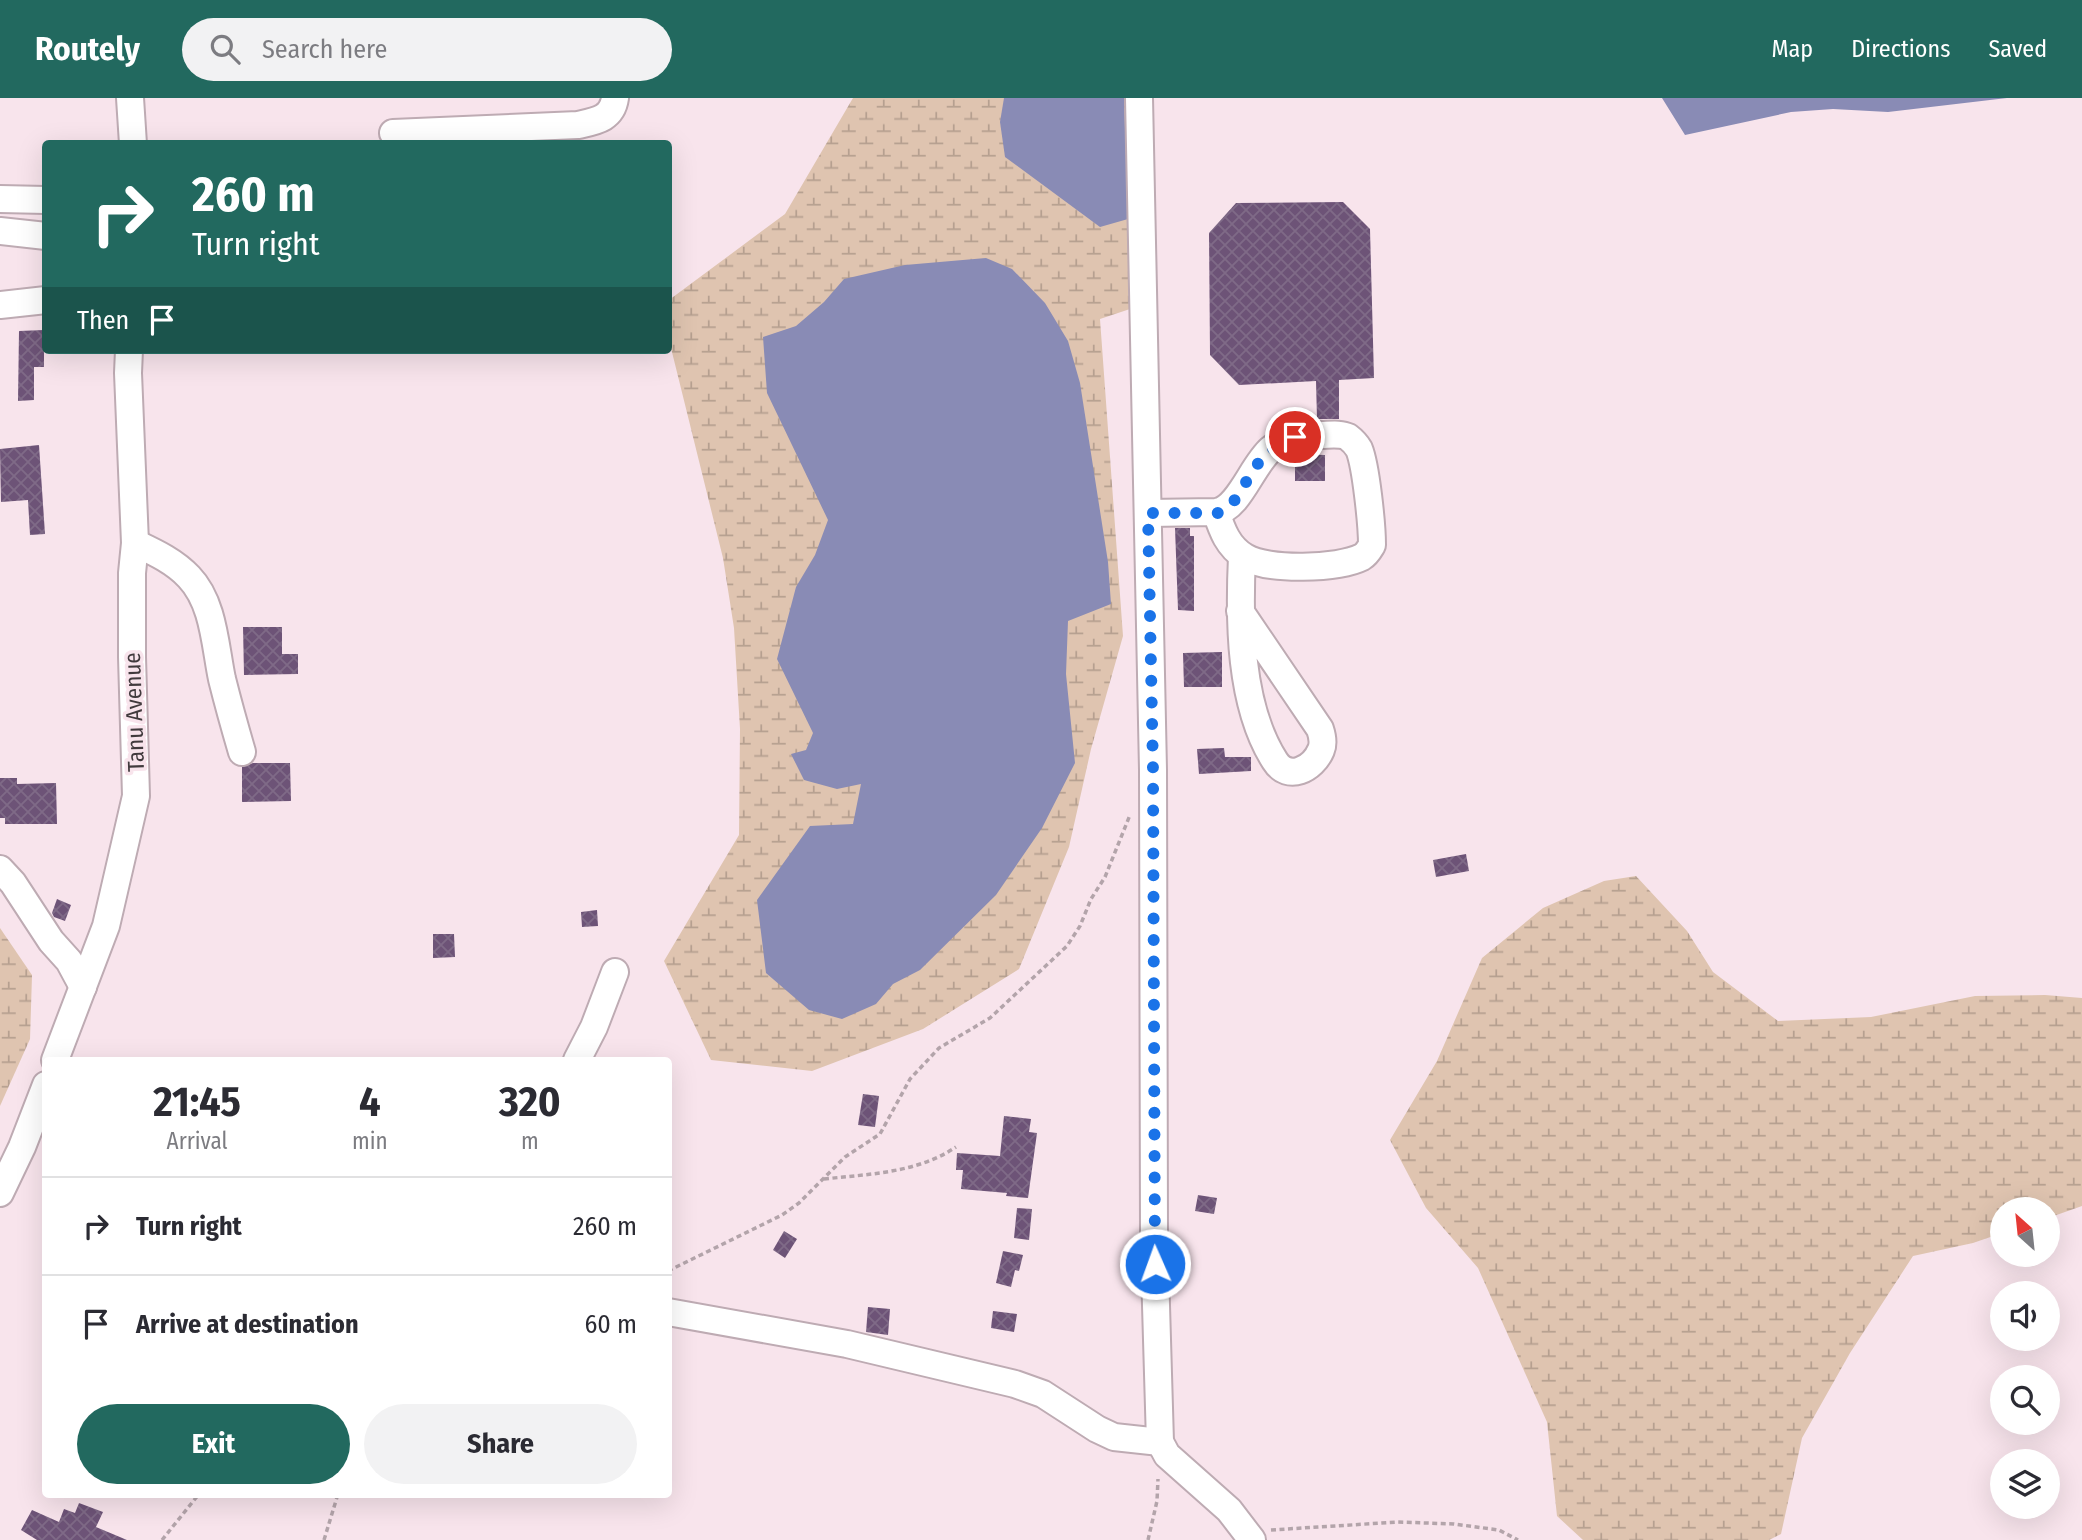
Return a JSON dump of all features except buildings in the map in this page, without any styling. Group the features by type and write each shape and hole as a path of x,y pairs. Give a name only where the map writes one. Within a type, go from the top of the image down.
{"street":[{"path":"130,98 132,140"},
{"path":"393,133 578,125 601,120 613,109 615,98"},
{"path":"1139,98 1153,770 1154,1237 1164,1449"},
{"path":"0,199 42,201"},
{"path":"0,231 42,236"},
{"path":"0,305 42,300"},
{"name":"Tanu Avenue","path":"56,1057 106,926 136,796 132,670 132,573 135,542 128,373 130,354"},
{"path":"1148,513 1224,510 1233,504 1270,450 1282,442 1314,434 1344,435 1355,443 1362,458 1372,545 1368,552 1350,561 1327,565 1264,565 1242,556 1228,541 1216,512"},
{"path":"135,542 170,561 186,574 203,599 242,752"},
{"path":"1240,611 1320,729 1323,743 1321,751 1313,762 1293,773 1281,768 1264,738 1252,706 1242,647 1240,611 1242,556"},
{"path":"0,869 13,883 51,941 69,961 83,986"},
{"path":"579,1057 594,1027 615,972"},
{"path":"0,1193 34,1150 42,1107"},
{"path":"672,1313 847,1344 1015,1384 1043,1394 1114,1437 1164,1449 1229,1510 1249,1536"}],"path":[{"path":"672,1270 782,1215 799,1203 845,1157 880,1134 910,1079 939,1048 990,1017 1067,946 1105,877 1132,811"},
{"path":"823,1179 911,1168 939,1158 956,1147"},
{"path":"1148,1540 1157,1502 1160,1462 1164,1449"},
{"path":"162,1540 196,1498"},
{"path":"324,1540 337,1498"},
{"path":"1249,1536 1398,1521 1499,1530 1518,1540"}],"green space":[{"path":"853,98 1131,98 1130,309 1100,319 1123,636 1091,749 1069,847 1019,969 923,1029 812,1071 711,1060 664,961 739,835 740,729 734,628 723,558 672,352 672,298 785,214"},
{"path":"1636,876 1687,931 1713,972 1778,1021 1871,1017 1975,996 2045,995 2082,998 2082,1206 2060,1214 2060,1197 1990,1197 1990,1237 1913,1256 1850,1353 1802,1438 1781,1534 1769,1540 1583,1540 1557,1516 1547,1422 1478,1268 1426,1208 1390,1140 1437,1061 1482,958 1543,908 1604,881"},
{"path":"0,928 32,975 30,1039 0,1106"}],"water":[{"path":"1004,98 1124,98 1128,219 1100,227 1005,157 1000,122"},
{"path":"1662,98 2007,98 1888,112 1833,109 1791,112 1685,135"},
{"path":"986,258 1012,269 1045,303 1068,341 1080,383 1108,562 1111,604 1068,621 1066,674 1075,763 1042,828 996,895 920,970 893,984 876,1004 842,1019 809,1010 766,973 757,900 810,826 853,824 861,784 837,789 804,780 791,754 806,750 813,733 777,659 796,587 815,555 828,520 767,393 763,337 796,326 824,302 844,279 905,265"}],"route":[{"path":"1155,1264 1153,770 1148,513 1219,513 1233,504 1270,450 1295,437"}]}
